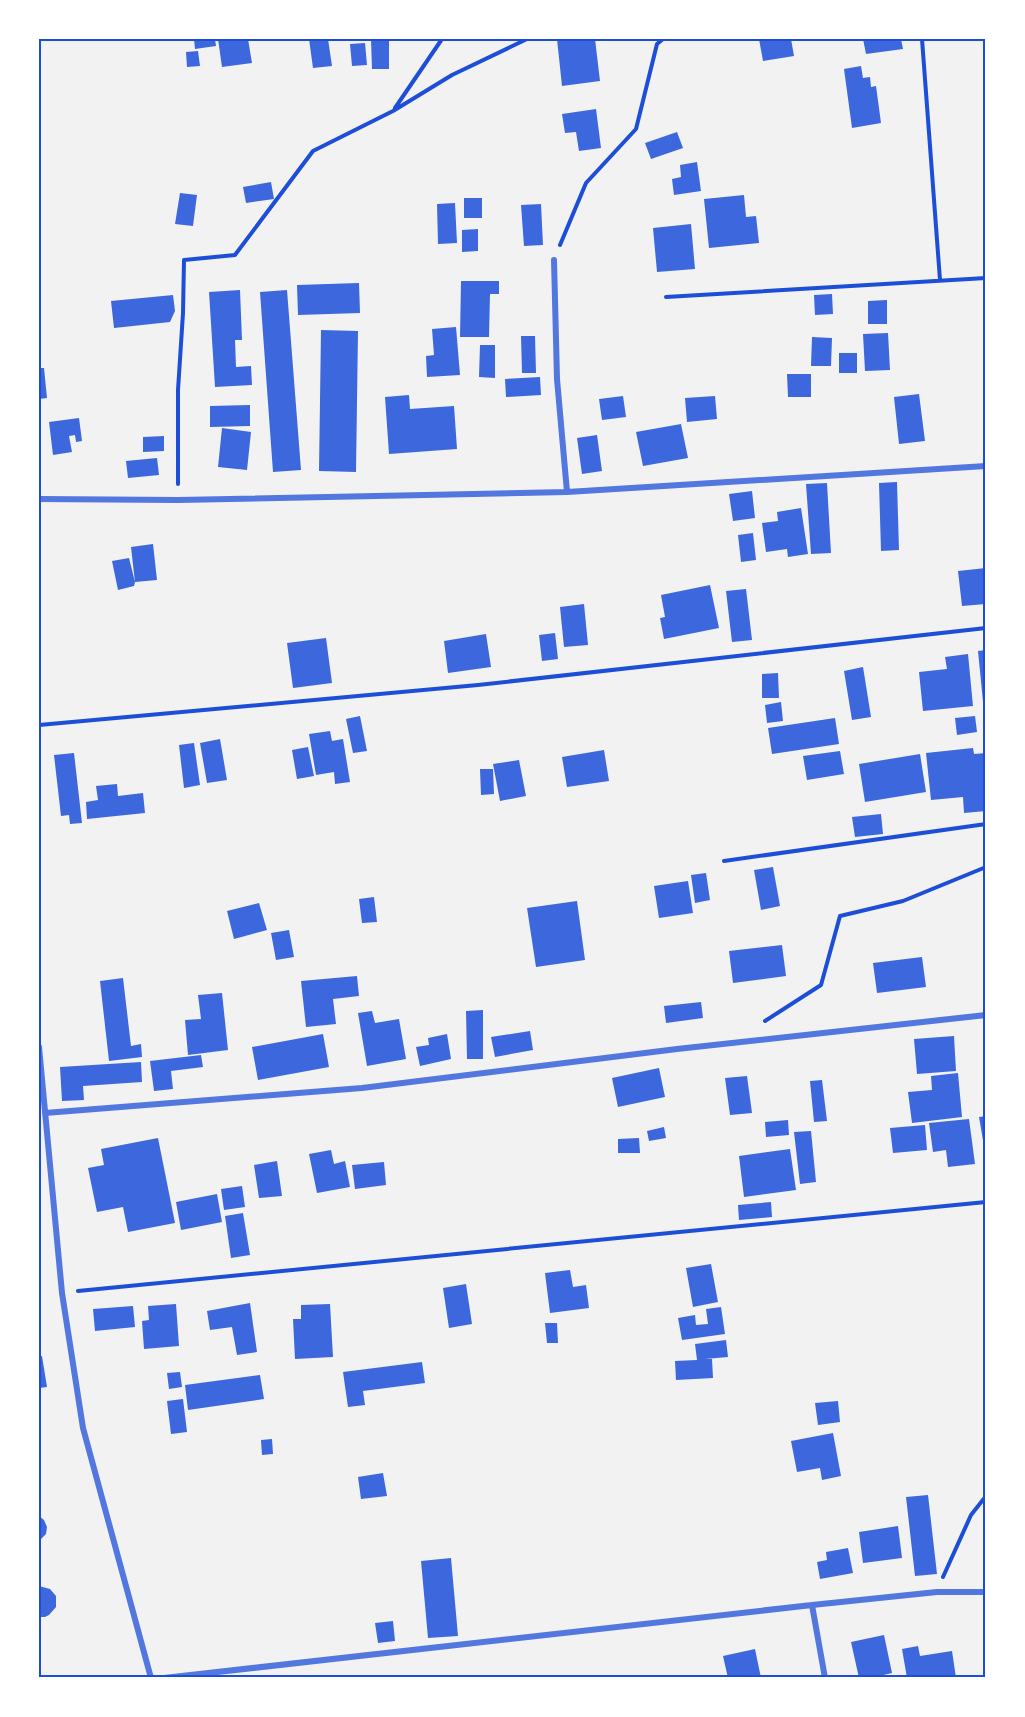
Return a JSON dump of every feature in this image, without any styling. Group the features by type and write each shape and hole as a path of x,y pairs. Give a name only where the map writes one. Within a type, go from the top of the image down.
{"street":[{"path":"554,260 557,379 567,492"},
{"path":"39,499 178,500 567,492 986,466"},
{"path":"45,1113 362,1088 666,1050 986,1015"},
{"path":"39,1047 63,1293 83,1428 151,1678"},
{"path":"164,1678 812,1605 937,1592 986,1592"},
{"path":"812,1605 825,1678"}],"path":[{"path":"393,111 442,39"},
{"path":"178,500 178,390 184,260 235,255 312,151 393,111 452,75 527,39"},
{"path":"554,260 586,183 636,129 657,44 663,39"},
{"path":"922,39 940,280"},
{"path":"666,297 986,278"},
{"path":"39,725 478,685 986,628"},
{"path":"724,861 986,824"},
{"path":"757,1027 821,986 840,916 903,901 986,867"},
{"path":"63,1293 986,1202"},
{"path":"937,1592 967,1524 986,1496"}],"building":[{"path":"194,39 215,39 216,46 195,49"},
{"path":"218,39 248,39 252,63 222,67"},
{"path":"309,39 328,39 332,66 313,68"},
{"path":"371,39 389,39 389,69 372,69"},
{"path":"557,39 595,39 600,81 562,86"},
{"path":"759,39 791,39 794,56 763,61"},
{"path":"863,39 901,39 903,49 866,54"},
{"path":"365,43 367,65 352,66 350,44"},
{"path":"198,51 200,66 187,67 186,52"},
{"path":"861,66 863,78 870,77 871,87 876,86 881,123 852,128 844,69"},
{"path":"596,109 601,148 579,151 576,132 565,133 562,114"},
{"path":"677,132 683,148 651,159 645,143"},
{"path":"697,162 701,191 674,195 672,179 681,177 680,165"},
{"path":"271,182 274,199 246,203 243,187"},
{"path":"180,193 197,195 193,226 175,224"},
{"path":"744,195 746,217 756,216 759,243 709,248 704,199"},
{"path":"464,198 482,198 482,218 464,218"},
{"path":"455,203 457,243 438,244 437,204"},
{"path":"541,204 543,245 524,246 521,205"},
{"path":"691,224 695,269 657,272 653,228"},
{"path":"478,229 478,251 462,252 462,230"},
{"path":"461,281 499,281 499,294 490,294 489,337 460,337"},
{"path":"359,283 360,313 298,315 297,285"},
{"path":"240,290 242,340 235,340 236,367 251,366 252,385 215,387 209,292"},
{"path":"287,290 301,470 273,472 260,292"},
{"path":"832,294 833,314 815,315 814,295"},
{"path":"173,295 175,311 170,322 114,328 111,301"},
{"path":"887,300 887,324 868,324 868,301"},
{"path":"456,327 460,375 427,377 426,356 434,355 432,329"},
{"path":"321,330 358,331 356,472 319,471"},
{"path":"888,333 890,370 865,371 863,334"},
{"path":"521,336 535,336 536,373 522,373"},
{"path":"812,337 832,338 831,366 811,366"},
{"path":"480,345 495,345 495,378 479,377"},
{"path":"839,353 857,353 857,373 839,373"},
{"path":"39,368 44,368 47,398 39,399"},
{"path":"787,374 811,374 811,397 788,397"},
{"path":"540,377 541,395 506,397 505,379"},
{"path":"919,394 925,441 899,444 894,397"},
{"path":"409,395 410,409 454,406 457,449 389,454 385,397"},
{"path":"623,396 626,417 602,420 599,399"},
{"path":"715,396 717,419 687,422 685,398"},
{"path":"250,405 250,426 210,427 210,406"},
{"path":"79,418 82,441 76,442 75,435 69,436 72,452 53,455 49,422"},
{"path":"681,424 688,458 643,466 636,432"},
{"path":"222,428 251,432 247,470 218,467"},
{"path":"597,435 602,471 582,474 577,438"},
{"path":"164,436 164,451 143,452 143,437"},
{"path":"157,458 159,475 128,478 126,461"},
{"path":"897,482 899,550 881,551 879,483"},
{"path":"827,483 831,553 811,554 806,484"},
{"path":"752,491 755,518 733,521 729,494"},
{"path":"801,508 808,554 788,557 787,549 766,552 762,523 778,521 777,512"},
{"path":"753,533 756,560 741,562 738,535"},
{"path":"153,544 157,580 135,582 131,547"},
{"path":"129,558 134,586 118,590 112,561"},
{"path":"986,568 986,604 962,606 958,571"},
{"path":"710,585 719,628 664,639 660,618 665,617 661,595"},
{"path":"746,589 752,640 732,642 726,591"},
{"path":"584,604 588,645 564,647 560,607"},
{"path":"555,633 558,659 542,661 539,635"},
{"path":"486,634 491,667 448,673 444,641"},
{"path":"326,638 332,683 293,688 287,643"},
{"path":"986,650 986,712 984,712 978,651"},
{"path":"968,654 973,706 923,711 919,672 947,669 945,657"},
{"path":"863,667 871,717 852,720 844,671"},
{"path":"778,673 779,698 762,698 762,674"},
{"path":"781,702 783,721 767,723 765,705"},
{"path":"360,716 367,751 353,753 346,719"},
{"path":"975,716 977,732 957,735 955,718"},
{"path":"835,718 839,744 772,754 768,728"},
{"path":"330,731 332,741 343,739 350,782 335,784 334,772 316,775 309,734"},
{"path":"220,739 227,780 207,783 200,743"},
{"path":"194,743 200,785 184,788 179,745"},
{"path":"308,747 314,776 297,779 292,750"},
{"path":"973,748 974,754 986,753 986,811 964,813 963,797 931,800 926,753"},
{"path":"604,750 609,781 567,787 562,757"},
{"path":"840,751 844,774 807,780 803,756"},
{"path":"74,753 82,823 70,824 69,815 61,816 54,755"},
{"path":"920,754 926,792 865,802 859,764"},
{"path":"519,760 526,796 500,801 493,764"},
{"path":"480,769 493,769 494,794 481,795"},
{"path":"117,784 118,796 143,793 145,813 87,819 86,802 98,800 96,786"},
{"path":"881,814 883,834 855,837 852,817"},
{"path":"773,867 780,906 761,910 754,870"},
{"path":"706,873 710,900 695,903 691,875"},
{"path":"688,881 693,913 659,918 654,886"},
{"path":"374,897 377,922 362,923 359,899"},
{"path":"577,901 585,960 536,967 527,908"},
{"path":"259,903 267,930 234,939 227,911"},
{"path":"289,930 294,957 276,960 271,933"},
{"path":"782,945 786,976 733,983 729,951"},
{"path":"922,957 926,987 877,993 873,963"},
{"path":"357,976 359,996 333,999 336,1024 306,1027 301,981"},
{"path":"123,978 131,1046 141,1044 142,1057 109,1061 100,981"},
{"path":"222,993 228,1050 188,1055 185,1020 201,1019 198,995"},
{"path":"701,1002 703,1018 666,1023 664,1006"},
{"path":"483,1010 483,1059 467,1059 466,1011"},
{"path":"372,1011 375,1023 399,1019 406,1059 367,1066 358,1013"},
{"path":"530,1031 533,1050 495,1057 491,1037"},
{"path":"323,1034 329,1067 258,1080 252,1047"},
{"path":"447,1034 451,1059 420,1066 416,1047 429,1045 428,1038"},
{"path":"954,1036 956,1071 917,1074 914,1039"},
{"path":"201,1055 203,1067 171,1071 173,1089 154,1091 150,1061"},
{"path":"141,1062 142,1082 83,1086 84,1100 62,1101 60,1067"},
{"path":"659,1068 665,1097 618,1107 612,1078"},
{"path":"958,1073 962,1117 912,1123 908,1092 932,1090 931,1076"},
{"path":"747,1076 752,1113 730,1115 725,1078"},
{"path":"822,1080 827,1121 814,1122 810,1081"},
{"path":"986,1116 986,1152 985,1152 979,1117"},
{"path":"969,1119 975,1164 948,1167 946,1150 933,1152 929,1123"},
{"path":"788,1120 789,1135 766,1137 765,1122"},
{"path":"925,1125 927,1150 893,1153 890,1128"},
{"path":"664,1127 666,1138 649,1141 647,1131"},
{"path":"811,1131 816,1182 800,1184 794,1132"},
{"path":"158,1138 175,1223 128,1232 123,1207 97,1212 88,1168 104,1165 101,1149"},
{"path":"639,1138 640,1153 618,1153 618,1139"},
{"path":"790,1149 796,1190 744,1197 739,1156"},
{"path":"331,1150 334,1164 345,1161 350,1187 317,1193 309,1154"},
{"path":"277,1161 282,1196 259,1198 254,1165"},
{"path":"384,1162 386,1185 355,1189 352,1165"},
{"path":"242,1186 245,1207 224,1210 221,1189"},
{"path":"217,1194 222,1222 181,1230 176,1202"},
{"path":"771,1202 772,1217 739,1220 738,1205"},
{"path":"243,1213 250,1255 231,1258 225,1216"},
{"path":"711,1264 718,1302 693,1307 686,1268"},
{"path":"570,1270 573,1287 586,1285 589,1308 550,1313 545,1273"},
{"path":"466,1284 472,1324 449,1328 443,1288"},
{"path":"250,1303 257,1352 237,1355 232,1327 210,1330 207,1311"},
{"path":"176,1304 179,1346 144,1349 142,1321 149,1320 148,1306"},
{"path":"330,1304 333,1357 295,1359 293,1319 301,1319 301,1305"},
{"path":"133,1306 135,1327 95,1331 93,1309"},
{"path":"721,1307 725,1334 682,1340 678,1318 695,1315 696,1325 708,1324 706,1309"},
{"path":"545,1323 557,1323 558,1343 547,1343"},
{"path":"726,1340 728,1357 705,1359 712,1359 713,1378 676,1380 675,1361 697,1360 695,1344"},
{"path":"42,1356 47,1387 39,1388 39,1357"},
{"path":"422,1362 425,1383 363,1391 365,1405 348,1407 343,1372"},
{"path":"180,1372 182,1387 169,1389 167,1373"},
{"path":"260,1375 264,1399 188,1410 185,1385"},
{"path":"183,1399 187,1432 171,1434 167,1401"},
{"path":"838,1401 840,1422 818,1425 815,1403"},
{"path":"833,1433 841,1476 822,1480 820,1468 797,1472 791,1441"},
{"path":"272,1439 273,1454 262,1455 261,1440"},
{"path":"383,1473 387,1496 361,1499 358,1477"},
{"path":"928,1495 937,1574 915,1576 906,1497"},
{"path":"39,1516 47,1527 46,1534 39,1541"},
{"path":"898,1526 902,1558 863,1563 859,1532"},
{"path":"848,1548 853,1573 820,1579 817,1562 827,1560 826,1552"},
{"path":"451,1558 458,1636 428,1638 421,1561"},
{"path":"39,1586 50,1589 56,1596 56,1607 45,1617 39,1617"},
{"path":"393,1621 395,1641 378,1643 375,1623"},
{"path":"884,1635 892,1673 859,1678 851,1642"},
{"path":"918,1646 920,1656 952,1651 956,1678 907,1678 902,1649"},
{"path":"755,1649 761,1678 728,1678 723,1656"}]}
